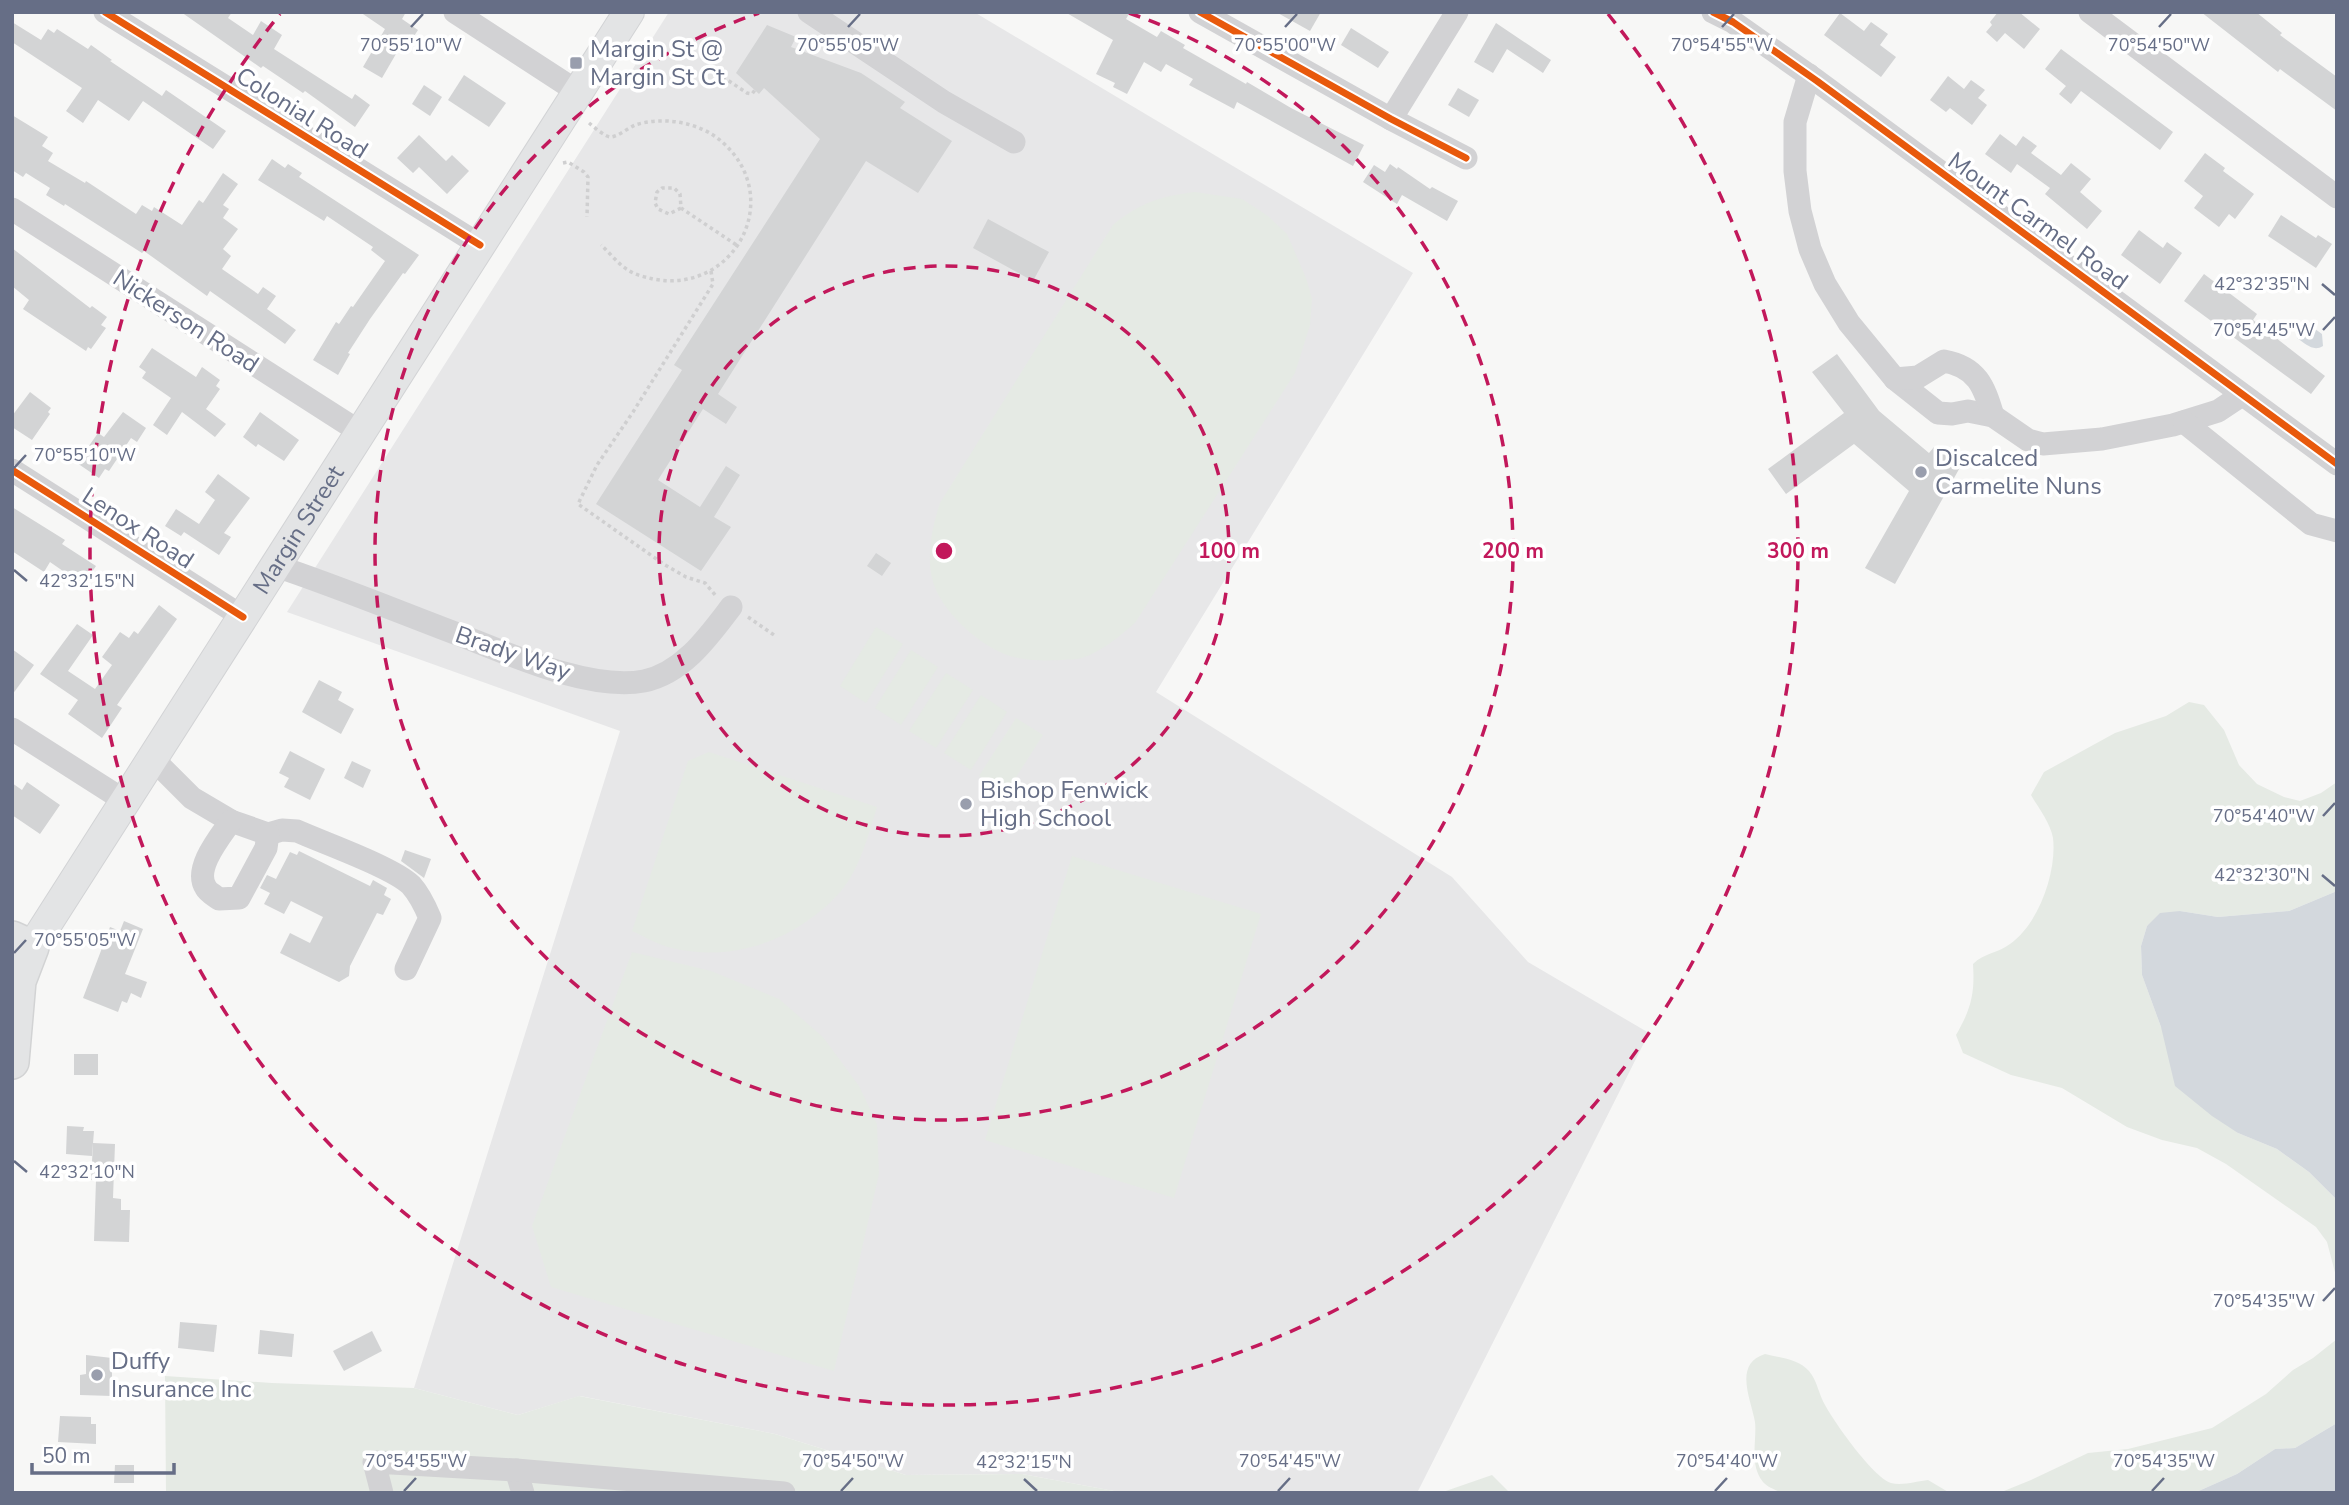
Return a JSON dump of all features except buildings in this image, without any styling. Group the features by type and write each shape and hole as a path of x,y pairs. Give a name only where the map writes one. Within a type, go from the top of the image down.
{"highway":[{"name":"Margin Street","path":"12,1062 15,980 22,943"}],"main road":[{"name":"Margin Street","path":"22,943 125,801 629,12"}],"street":[{"name":"Colonial Road","path":"105,12 480,245"},
{"path":"456,12 578,92"},
{"path":"809,12 944,103 1014,142"},
{"path":"1200,12 1466,158"},
{"path":"1391,119 1457,12"},
{"name":"Mount Carmel Road","path":"1713,12 1733,22 1809,75 2337,464"},
{"path":"2090,12 2337,197"},
{"path":"1809,75 1795,121 1795,172 1800,211 1810,249 1825,284 1849,323 1895,379 1938,413 1968,411 1993,416 2028,440 2043,443 2102,439 2184,422 2218,411 2242,395"},
{"name":"Nickerson Road","path":"12,209 360,432"},
{"path":"1895,379 1918,377 1944,361 1959,364 1972,372 1980,382 1993,416"},
{"path":"2184,422 2311,524 2337,531"},
{"name":"Lenox Road","path":"12,470 243,617"},
{"name":"Brady Way","path":"276,566 556,672 618,682 645,681 669,671 710,635 731,607"},
{"path":"12,729 125,801"},
{"path":"152,758 192,798 231,821 268,834 282,830 297,831 391,872 409,884 422,900 430,918 406,969"},
{"path":"231,821 211,850 201,874 206,888 219,899 239,898 266,848 268,834"},
{"path":"379,1492 374,1462 516,1470 708,1490 783,1493"},
{"path":"516,1470 523,1493"}],"path":[{"path":"717,73 747,93 752,94 755,90"},
{"path":"589,123 612,137 643,123 657,121 689,124 707,131 720,140 741,163 749,180 752,198 745,234 738,246 727,259 694,279 678,282 647,278 629,271 601,245"},
{"path":"563,163 568,162 588,177 587,217"},
{"path":"662,188 674,188 680,194 681,208 669,214 659,209 655,203 657,192 662,188"},
{"path":"681,208 738,246"},
{"path":"710,271 713,284 597,465 578,504 665,565 705,583 716,596 774,635"}],"shaded area":[{"name":"Bishop Fenwick High School","path":"669,12 974,12 1413,273 1156,692 1452,877 1528,962 1649,1033 1417,1493 1125,1493 1022,1474 906,1475 775,1434 580,1396 518,1415 414,1388 620,731 287,612"},
{"path":"1195,192 1242,199 1268,216 1287,234 1312,299 1310,325 1295,373 1135,623 1103,648 1080,659 1031,660 1002,653 981,641 961,624 937,593 931,572 930,552 940,503 1113,225 1132,211 1151,202"},
{"path":"2304,321 2322,334 2323,346 2313,348 2297,338 2297,327"},
{"path":"876,627 903,644 866,703 840,686"},
{"path":"911,650 938,667 901,725 875,708"},
{"path":"946,673 973,690 936,748 909,731"},
{"path":"981,695 1007,712 971,770 944,753"},
{"path":"2189,702 2204,705 2224,730 2239,765 2257,784 2284,797 2300,801 2321,793 2337,782 2337,891 2289,911 2218,917 2180,911 2147,926 2141,946 2142,975 2161,1027 2238,1133 2277,1149 2309,1172 2337,1200 2337,1280 2327,1242 2316,1227 2226,1164 2197,1148 2162,1140 2127,1127 2062,1088 2011,1075 1963,1053 1956,1035 1971,1001 1973,964 2010,944 2020,935 2030,924 2044,896 2052,866 2053,838 2047,821 2031,795 2044,772 2115,733 2166,716"},
{"path":"1016,718 1043,735 1006,793 979,776"},
{"path":"709,752 877,807 863,851 848,882 824,908 806,922 764,943 719,952 695,952 657,943 632,931 688,761"},
{"path":"1072,856 1261,914 1174,1198 985,1140"},
{"path":"2337,891 2337,1200 2309,1172 2277,1149 2238,1133 2175,1086 2161,1027 2142,975 2141,946 2147,926 2160,913 2180,911 2218,917 2289,911"},
{"path":"632,952 711,971 779,999 823,1037 859,1086 877,1124 879,1174 834,1371 551,1287 532,1226"},
{"path":"2337,1339 2337,1423 2295,1448 2275,1449 2237,1474 2194,1493 1999,1493 2088,1453 2128,1449 2212,1428 2266,1394 2293,1370"},
{"path":"1765,1354 1794,1361 1809,1371 1837,1424 1864,1460 1883,1478 1895,1484 1928,1480 1950,1493 1782,1493 1763,1482 1756,1468 1755,1422 1746,1383 1749,1366"},
{"path":"165,1376 414,1388 518,1415 579,1396 775,1434 906,1475 1022,1474 1125,1493 166,1493"},
{"path":"2337,1423 2337,1493 2194,1493 2237,1474 2275,1449 2295,1448"},
{"path":"1492,1475 1510,1493 1440,1493"}],"cycle path":[{"path":"105,12 480,245"},
{"path":"1200,12 1466,158"},
{"path":"1713,12 1733,22 1817,81 2337,464"},
{"path":"12,470 243,617"}],"place":[{"name":"Margin St @ Margin St Ct","path":"576,63"},
{"name":"Discalced Carmelite Nuns","path":"1921,472"},
{"name":"Bishop Fenwick High School","path":"966,804"},
{"name":"Duffy Insurance Inc","path":"97,1375"}]}
